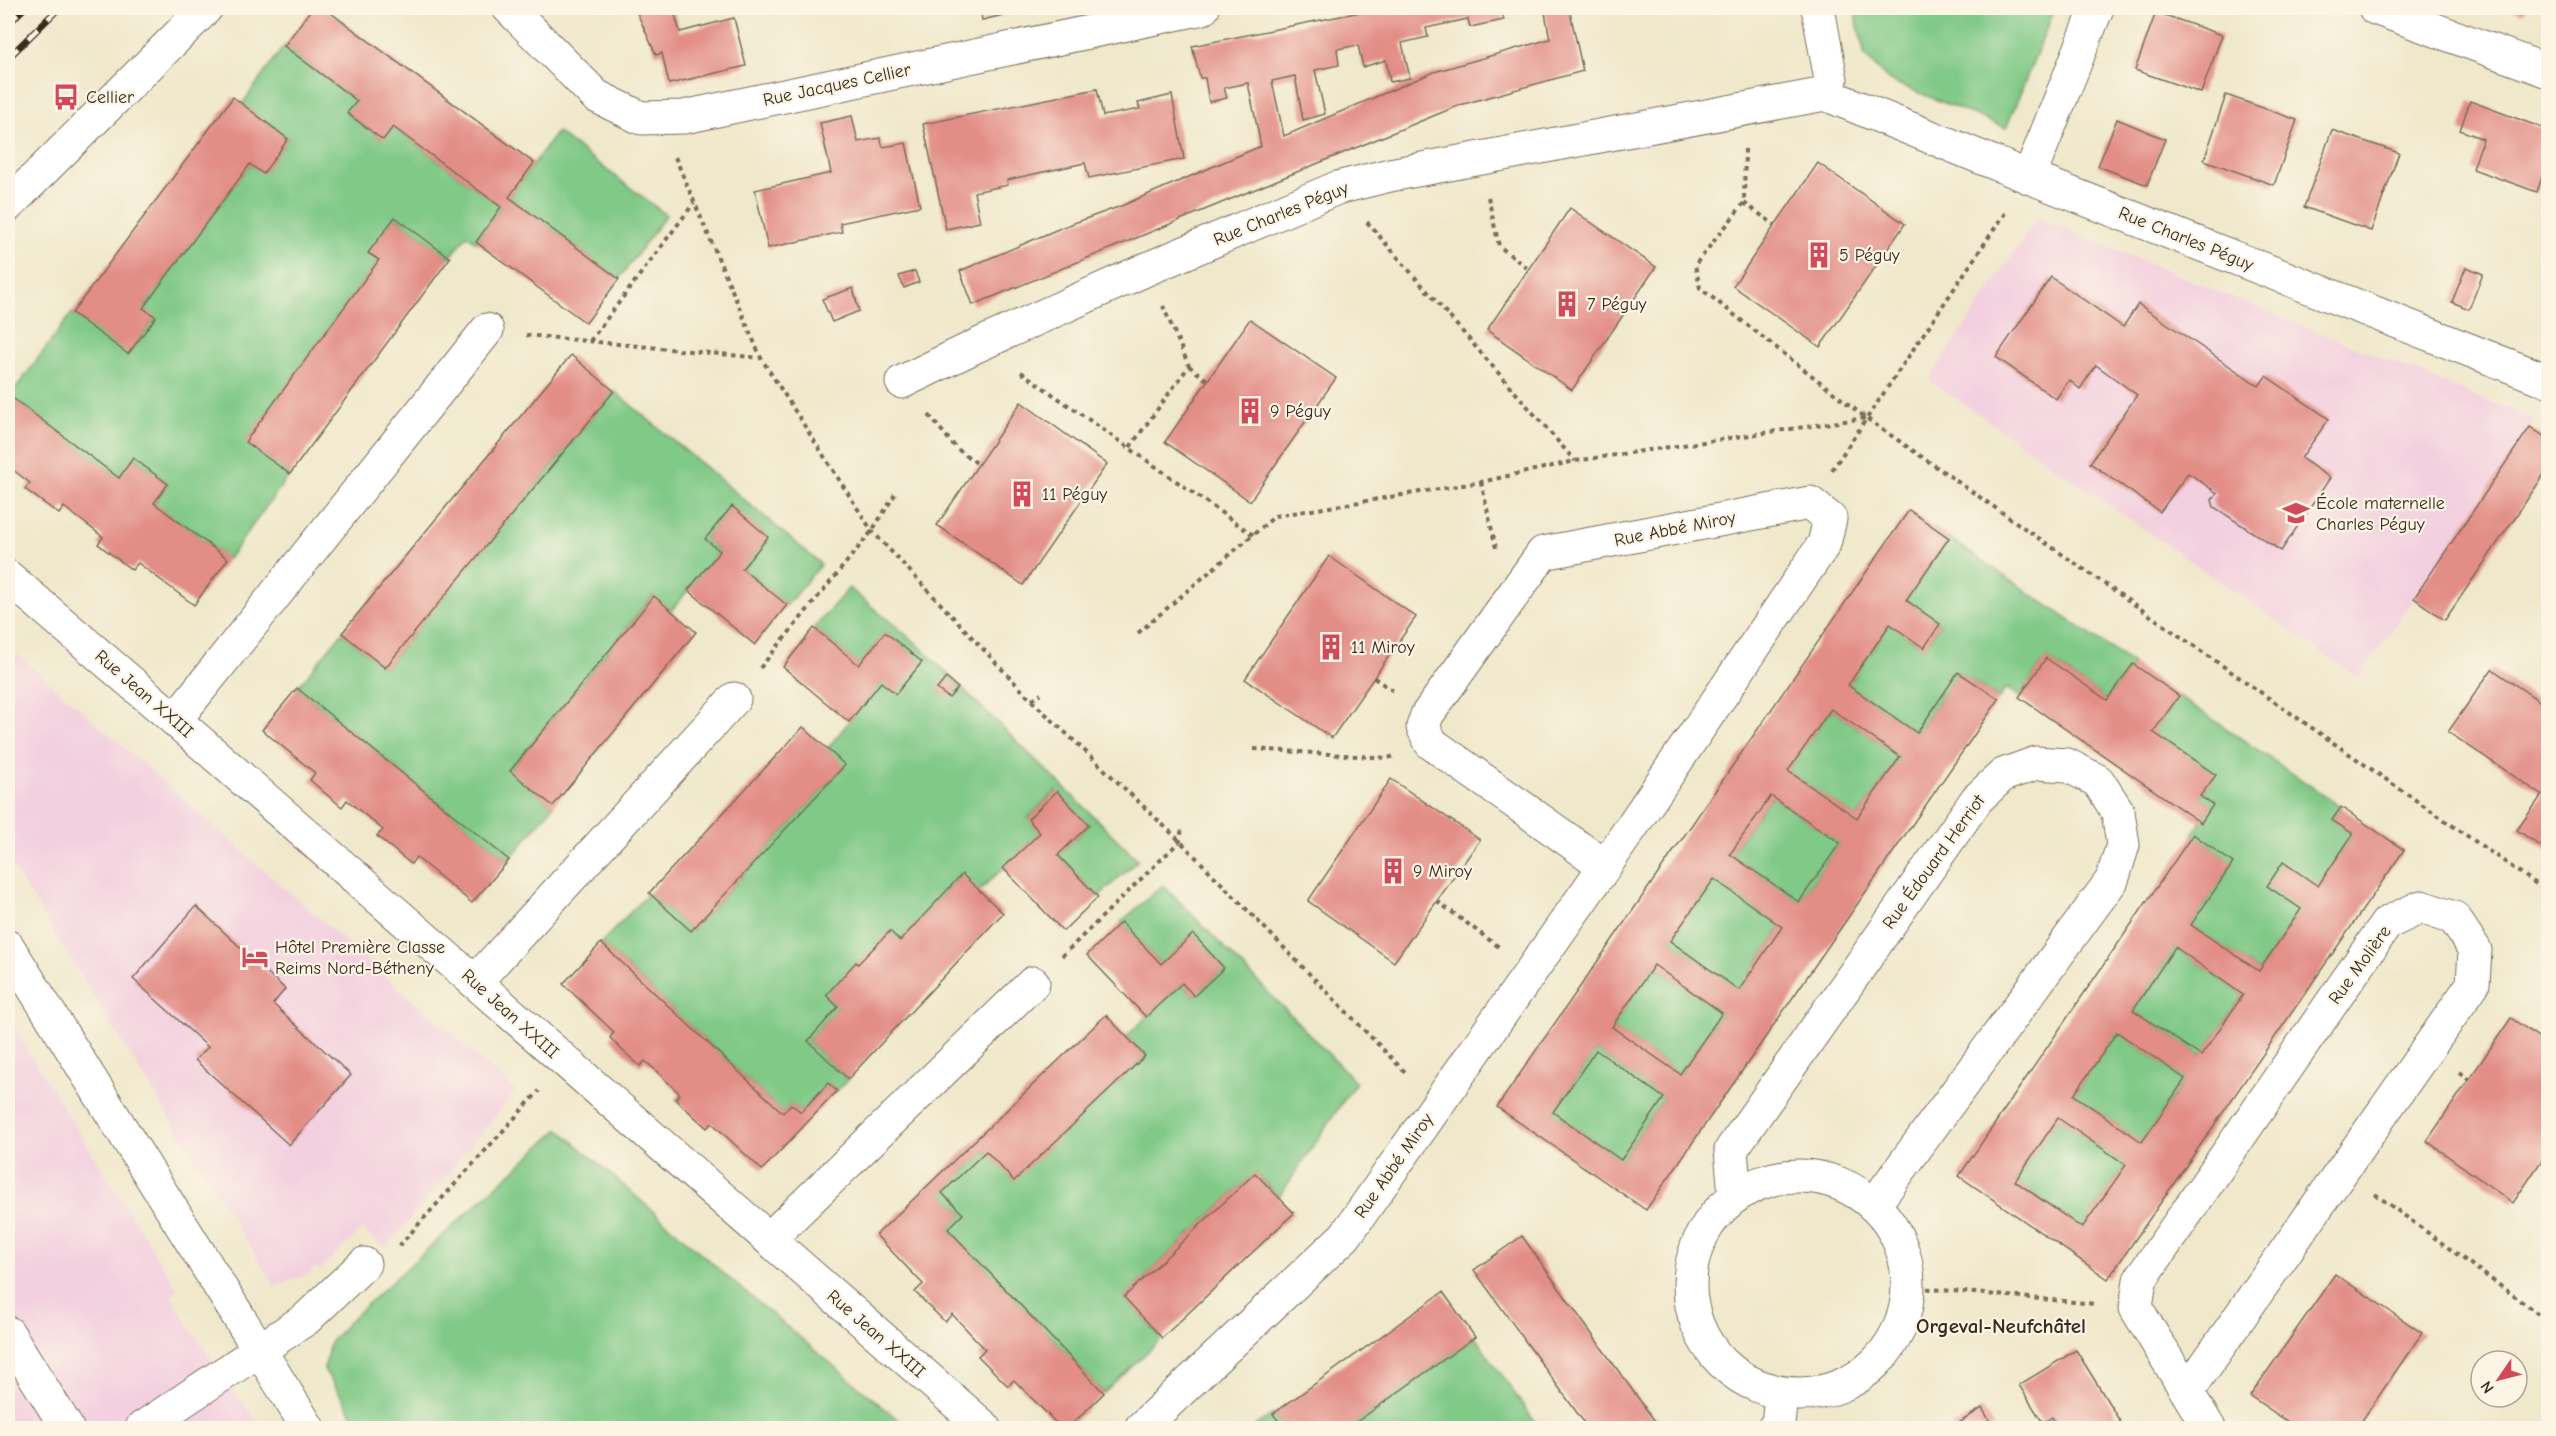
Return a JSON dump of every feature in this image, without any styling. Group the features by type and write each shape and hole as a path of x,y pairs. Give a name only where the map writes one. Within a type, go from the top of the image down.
{"street":[{"path":"8,205 206,8"},
{"name":"Rue Jacques Cellier","path":"509,8 596,96 641,118 684,117 1203,8"},
{"path":"1818,8 1831,80 1825,94"},
{"path":"2029,177 2097,8"},
{"path":"2375,8 2548,71"},
{"name":"Rue Charles Péguy","path":"903,382 976,346 1148,269 1337,188 1390,175 1825,94 2029,177 2548,381"},
{"path":"175,720 487,330"},
{"name":"Rue Abbé Miroy","path":"1140,1428 1345,1236 1605,866 1824,544 1830,519 1810,503 1543,554 1427,715 1423,727 1431,743"},
{"name":"Rue Jean XXIII","path":"8,577 175,720 985,1428"},
{"path":"475,982 734,699"},
{"path":"1431,743 1605,866"},
{"name":"Rue Édouard Herriot","path":"1735,1195 1731,1150 1977,799 2003,775 2036,763 2067,765 2098,781 2118,812 2123,845 2112,880 1874,1205"},
{"name":"Rue Molière","path":"2136,1308 2140,1280 2387,923 2421,907 2454,918 2475,950 2473,984 2187,1392"},
{"path":"12,965 308,1428"},
{"path":"769,1239 1033,983"},
{"path":"1806,1175 1842,1185 1874,1205 1893,1228 1905,1257 1909,1287 1902,1324 1882,1357 1854,1381 1818,1394 1781,1394 1746,1381 1717,1359 1698,1327 1690,1291 1693,1254 1709,1222 1735,1195 1769,1179 1806,1175"},
{"path":"142,1428 306,1319 364,1264"},
{"path":"2136,1308 2209,1428"},
{"path":"8,1333 67,1428"},
{"path":"1774,1428 1778,1426 1781,1394"}],"path":[{"path":"1744,110 1744,203 1695,265 1700,288 1866,418 2548,892"},
{"path":"658,118 760,358 872,531 1032,701 1180,841 1437,1104"},
{"path":"1479,159 1499,246 1528,268"},
{"path":"1810,503 2029,177"},
{"path":"1337,188 1575,461"},
{"path":"589,341 694,203"},
{"path":"1744,203 1775,225"},
{"path":"1148,269 1189,366 1208,381"},
{"path":"487,330 760,358"},
{"path":"976,346 1013,367 1253,535"},
{"path":"1130,447 1189,366"},
{"path":"903,382 956,448 978,464"},
{"path":"1138,633 1275,516 1481,482 1575,461 1866,418"},
{"path":"1481,482 1499,562 1522,584"},
{"path":"734,699 872,531 897,491"},
{"path":"1032,701 1041,694"},
{"path":"1254,749 1388,758 1431,743"},
{"path":"1033,983 1180,841 1182,827"},
{"path":"1437,901 1531,971"},
{"path":"364,1264 402,1244 564,1062"},
{"path":"2341,1172 2548,1321"},
{"path":"1909,1287 2136,1308"}],"shaded area":[{"name":"École maternelle Charles Péguy","path":"2037,218 2535,420 2359,678 1929,380"},
{"path":"8,646 516,1091 385,1249 362,1229 320,1270 316,1267 306,1275 274,1285 8,859"},
{"path":"8,1019 178,1290 171,1296 192,1331 261,1428 8,1428"}],"green space":[{"path":"1854,8 2035,8 2053,13 2006,128 1888,80 1865,56"},
{"path":"284,46 357,101 347,113 382,139 393,127 501,207 476,242 467,235 450,258 395,217 369,253 379,260 246,441 290,474 228,559 154,503 168,484 134,458 119,478 10,396 72,313 129,354 155,318 143,308 250,164 263,173 288,139 242,104"},
{"path":"557,132 666,215 619,279 509,197"},
{"path":"614,391 821,564 787,605 742,569 768,537 731,507 705,539 720,551 671,611 653,596 510,770 553,806 509,860 297,688 342,633 385,668"},
{"path":"1949,538 2133,664 2107,700 2046,658 2019,697 2006,688 1999,699 1958,672 1917,733 1848,685 1890,624 1924,648 1940,624 1906,600"},
{"path":"849,588 915,642 1138,860 1098,897 1058,855 1089,825 1056,791 1028,818 1040,833 979,891 961,875 900,941 890,932 858,964 856,962 827,995 838,1007 808,1041 848,1079 837,1091 828,1083 801,1112 791,1104 783,1113 601,943 649,893 691,931 844,766 827,749 881,682 922,662 885,632 859,665 814,628"},
{"path":"2179,696 2341,807 2332,820 2353,834 2318,886 2268,886 2301,909 2259,971 2191,925 2233,863 2193,834 2212,805 2200,796 2215,775 2153,732"},
{"path":"1831,709 1900,757 1857,818 1788,771"},
{"path":"1771,796 1840,843 1799,902 1730,854"},
{"path":"1714,879 1782,927 1739,990 1670,941"},
{"path":"1163,885 1356,1082 1279,1197 1255,1173 1124,1297 1162,1338 1104,1393 948,1229 963,1214 942,1193 986,1151 1014,1180 1145,1057 1127,1036 1182,983 1194,996 1224,968 1193,934 1161,964 1121,922"},
{"path":"2175,947 2243,995 2201,1056 2133,1010"},
{"path":"1654,965 1722,1013 1680,1074 1612,1027"},
{"path":"2117,1032 2185,1079 2142,1142 2074,1095"},
{"path":"1596,1050 1664,1098 1621,1160 1553,1112"},
{"path":"2058,1118 2126,1165 2082,1228 2015,1181"},
{"path":"559,1129 737,1285 908,1428 361,1428 324,1369 330,1343 348,1322"},
{"path":"1475,1337 1539,1428 1348,1428"},
{"path":"1273,1414 1284,1428 1252,1428"},
{"path":"2052,1417 2059,1428 2033,1428"}],"building":[{"path":"312,8 324,8 534,163 509,197 619,279 586,323 476,242 501,207 393,127 383,140 347,113 357,101 284,46"},
{"path":"635,8 673,8 680,32 734,18 746,66 669,84 662,53 656,55"},
{"path":"980,8 1033,8 982,20"},
{"path":"1380,8 1501,8 1504,20 1470,27 1468,19 1426,28 1428,37 1402,43 1410,78 1390,82 1386,60 1363,67 1358,45 1337,49 1339,65 1315,70 1325,114 1303,120 1295,76 1272,81 1284,136 1434,72 1550,39 1544,8 1569,8 1583,71 1460,105 973,305 960,271 1261,146 1248,83 1224,88 1227,98 1209,102 1205,78 1200,78 1192,46"},
{"path":"2506,8 2526,8 2523,14"},
{"path":"2156,12 2222,35 2201,93 2135,70"},
{"path":"1097,89 1103,116 1140,109 1138,103 1172,95 1184,159 1089,178 1085,163 1007,180 1008,185 974,192 980,222 946,229 923,124"},
{"path":"2226,95 2297,120 2274,185 2204,160"},
{"path":"233,97 288,139 263,174 250,164 143,308 156,317 128,354 72,313"},
{"path":"2470,101 2548,130 2548,160 2537,192 2473,169 2483,139 2460,130"},
{"path":"852,116 858,142 880,138 883,147 906,143 920,206 840,223 842,232 768,248 755,190 831,173 820,123"},
{"path":"2117,119 2165,139 2147,185 2098,166"},
{"path":"2332,130 2399,153 2371,231 2304,207"},
{"name":"5 Péguy","path":"1818,163 1905,224 1820,347 1733,286"},
{"name":"7 Péguy","path":"1570,208 1656,267 1572,390 1487,330"},
{"path":"395,217 450,258 290,474 245,442 379,260 368,253"},
{"path":"2466,267 2483,274 2469,309 2452,302"},
{"path":"915,271 919,282 904,288 899,276"},
{"path":"2051,277 2123,327 2138,304 2259,386 2266,376 2329,419 2301,458 2330,478 2281,551 2214,507 2212,500 2217,493 2188,473 2160,512 2090,463 2137,395 2096,365 2080,389 2069,380 2056,399 1996,357"},
{"path":"853,288 859,311 832,322 822,299"},
{"name":"9 Péguy","path":"1250,319 1336,378 1250,501 1165,442"},
{"path":"571,355 614,391 385,668 342,633"},
{"path":"10,396 119,478 133,458 168,484 154,503 228,559 194,605 138,563 132,570 98,544 103,537 64,507 59,514 25,489 30,483 8,466 8,400"},
{"name":"11 Péguy","path":"1021,402 1107,464 1023,585 937,525"},
{"path":"2530,427 2548,439 2548,469 2445,620 2414,598"},
{"path":"732,506 768,537 742,569 787,605 755,645 688,590 720,551 705,539"},
{"path":"1909,510 1949,538 1906,600 1940,624 1924,648 1890,624 1848,685 1917,733 1958,672 1999,699 1646,1210 1497,1107","holes":["1831,709 1900,757 1857,818 1788,771","1771,796 1840,843 1799,902 1730,854","1714,879 1782,927 1739,990 1670,941","1654,965 1722,1013 1680,1074 1612,1027","1596,1050 1664,1098 1621,1160 1553,1112"]},
{"name":"11 Miroy","path":"1329,556 1416,617 1332,738 1245,679"},
{"path":"654,596 696,632 553,806 510,771"},
{"path":"814,628 859,665 885,632 922,662 896,694 881,682 849,722 783,667"},
{"path":"2046,658 2107,700 2133,664 2179,696 2153,732 2216,775 2200,796 2213,805 2201,823 2019,697"},
{"path":"2492,669 2548,707 2548,851 2517,830 2542,795 2448,732"},
{"path":"946,678 958,688 949,698 937,689"},
{"path":"297,688 509,860 472,903 416,857 411,864 383,841 377,836 383,830 347,800 342,807 326,794 310,780 315,773 262,730"},
{"path":"803,727 845,765 691,931 649,893"},
{"name":"9 Miroy","path":"1391,779 1480,840 1394,962 1308,901"},
{"path":"1057,791 1089,825 1058,855 1098,897 1063,931 1003,868 1040,833 1028,819"},
{"path":"2341,807 2404,850 2108,1279 1959,1176 2193,834 2233,863 2191,925 2259,971 2301,909 2267,886 2283,862 2318,886 2353,834 2332,820","holes":["2175,947 2243,995 2201,1056 2133,1010","2117,1032 2185,1079 2142,1142 2074,1095","2058,1118 2126,1165 2082,1228 2015,1181"]},
{"path":"962,874 1003,913 848,1079 808,1041 838,1007 826,995 856,962 858,964 890,931 900,941"},
{"path":"196,906 285,989 273,1004 351,1075 289,1145 195,1060 208,1047 133,979"},
{"path":"1121,922 1161,964 1193,934 1224,968 1194,996 1182,983 1146,1017 1087,955"},
{"path":"601,943 783,1113 791,1104 801,1112 828,1083 837,1091 762,1170 712,1123 707,1128 675,1099 680,1094 645,1061 640,1066 624,1052 610,1038 614,1032 563,984"},
{"path":"1106,1015 1145,1056 1014,1181 986,1151 942,1193 963,1214 948,1229 1104,1393 1068,1428 1061,1428 1014,1380 1008,1386 978,1356 985,1349 952,1314 945,1322 915,1292 923,1284 876,1235"},
{"path":"2511,1018 2548,1044 2548,1151 2513,1203 2427,1141"},
{"path":"1255,1173 1294,1213 1162,1338 1124,1297"},
{"path":"1522,1236 1660,1428 1588,1428 1474,1270"},
{"path":"2335,1274 2422,1333 2357,1428 2297,1428 2250,1396"},
{"path":"1443,1292 1475,1337 1348,1428 1284,1428 1273,1414"},
{"path":"2076,1350 2124,1428 2059,1428 2052,1417 2043,1423 2019,1385"},
{"path":"1982,1408 1994,1428 1949,1428 1962,1421"}],"railway":[{"path":"8,24 24,8"},
{"path":"8,58 59,8"}],"place":[{"name":"Cellier","path":"66,97"},
{"name":"5 Péguy","path":"1819,255"},
{"name":"7 Péguy","path":"1567,304"},
{"name":"9 Péguy","path":"1250,411"},
{"name":"11 Péguy","path":"1022,494"},
{"name":"École maternelle Charles Péguy","path":"2296,513"},
{"name":"11 Miroy","path":"1331,647"},
{"name":"9 Miroy","path":"1393,871"},
{"name":"Hôtel Première Classe Reims Nord-Bétheny","path":"255,957"}],"district":[{"name":"Orgeval-Neufchâtel","path":"2001,1326"}]}
